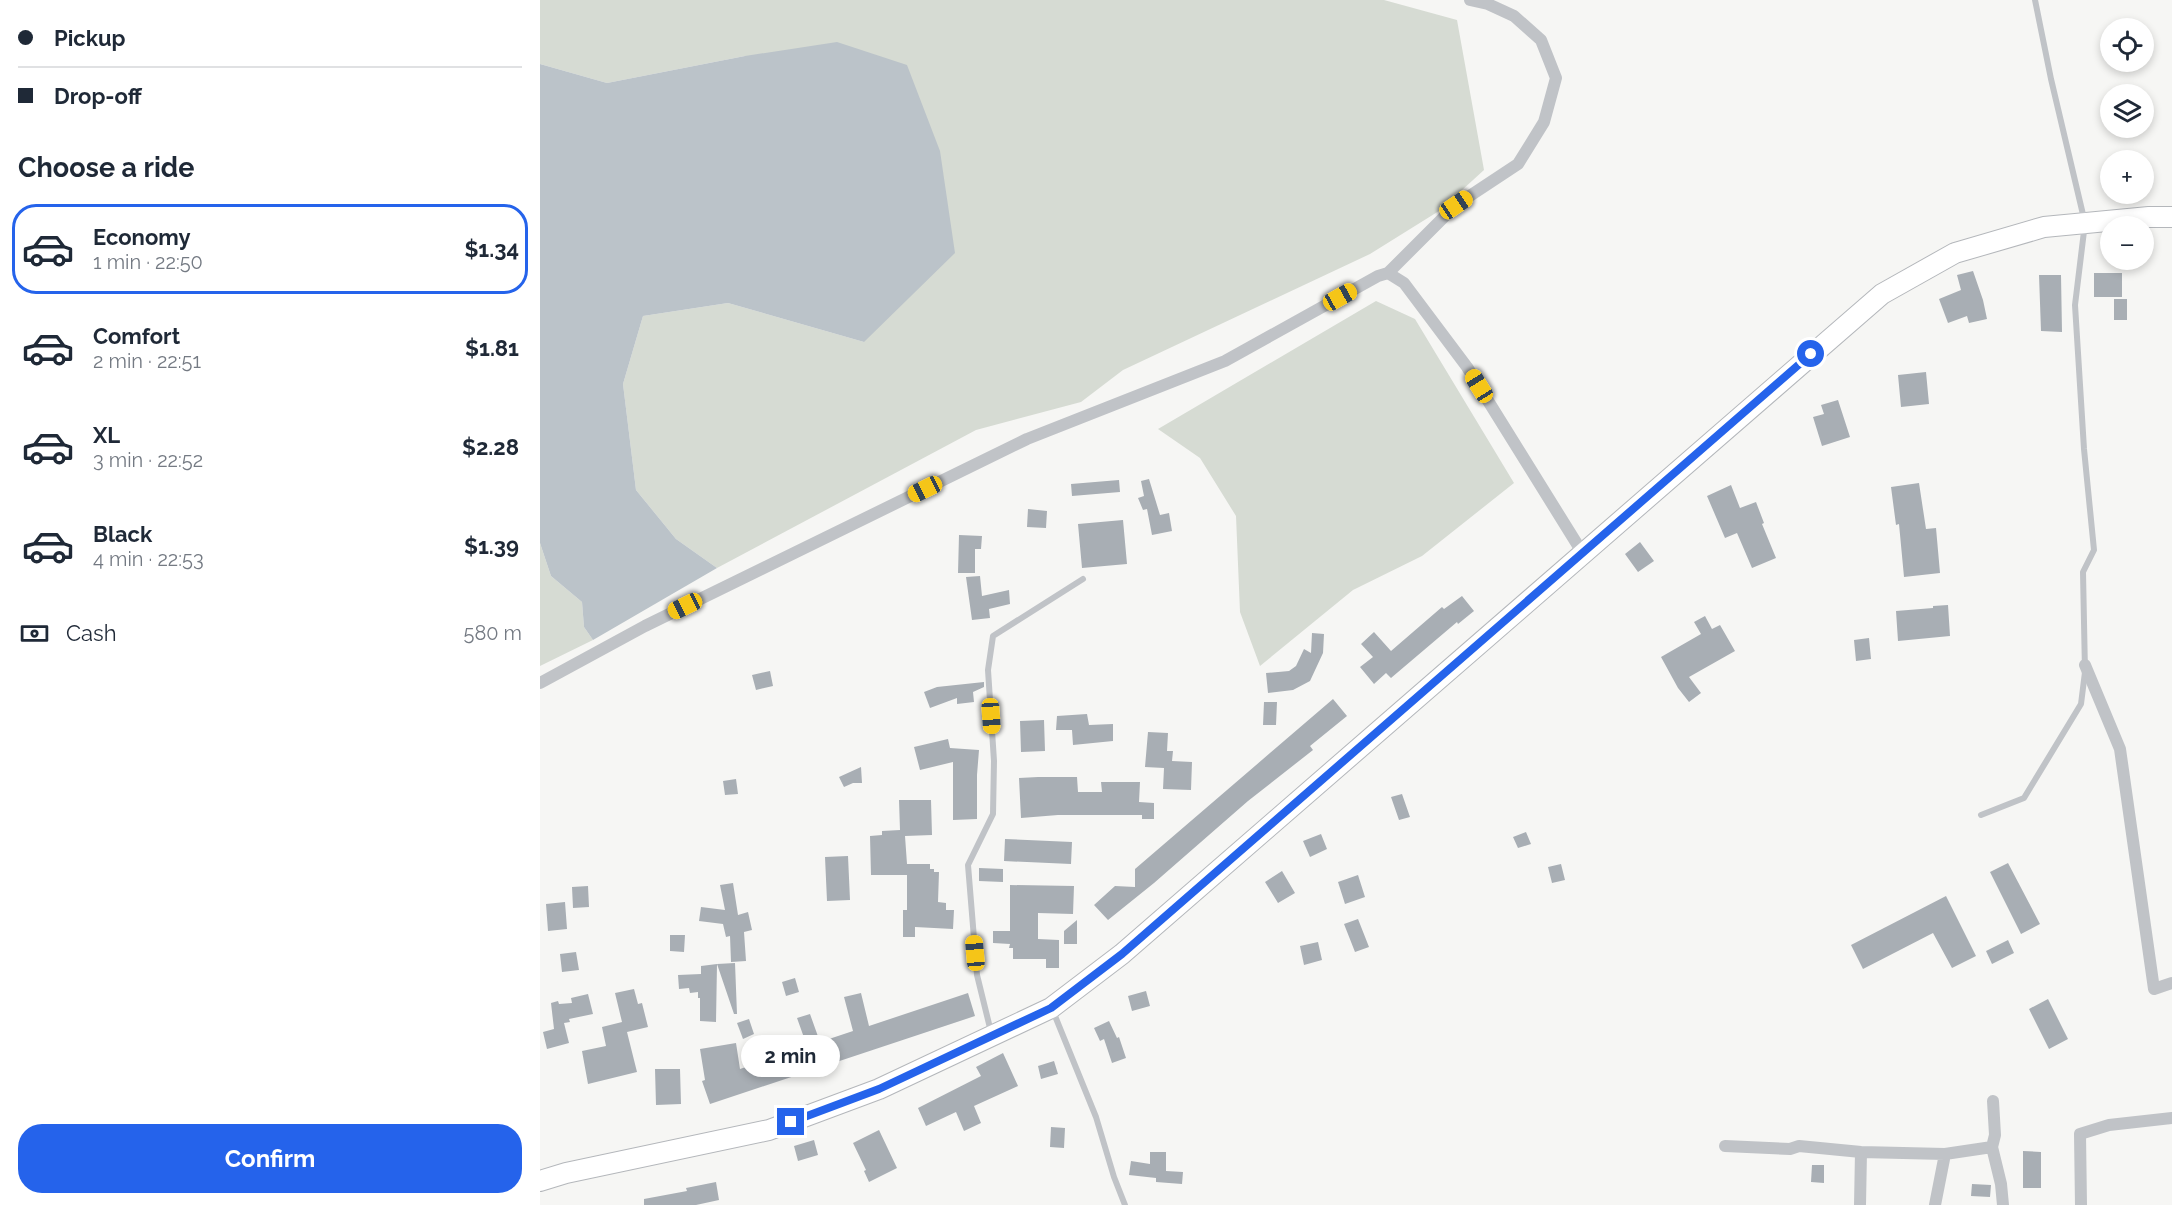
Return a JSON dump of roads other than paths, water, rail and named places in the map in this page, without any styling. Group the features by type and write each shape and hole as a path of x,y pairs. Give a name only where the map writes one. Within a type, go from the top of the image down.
{"main road":[{"path":"540,1181 566,1173 769,1130 879,1089 1051,1008 1122,954 1582,552 1882,294 1954,253 2044,227 2172,217"}],"street":[{"path":"540,683 645,626 1027,439 1225,361 1377,276 1388,273 1456,205 1518,164 1544,122 1556,78 1541,40 1515,16 1488,4 1470,0"},
{"path":"1388,273 1404,283 1467,367 1582,552"},
{"path":"2085,665 2120,749 2154,989 2172,983"},
{"path":"1993,1101 1995,1135 1992,1147 2001,1184 2003,1205"},
{"path":"2081,1205 2080,1134 2109,1125 2172,1118"},
{"path":"1725,1146 1790,1149 1799,1146 1861,1152 1945,1154 1992,1147"},
{"path":"1860,1205 1861,1152"},
{"path":"1935,1205 1945,1154"}],"lane":[{"path":"1981,815 2024,798 2081,704 2085,665 2083,572 2094,550 2084,449 2075,305 2085,223 2035,0"},
{"path":"992,1036 977,975 968,865 993,814 994,761 988,670 993,636 1083,579"},
{"path":"1051,1008 1096,1117 1125,1205"}]}
